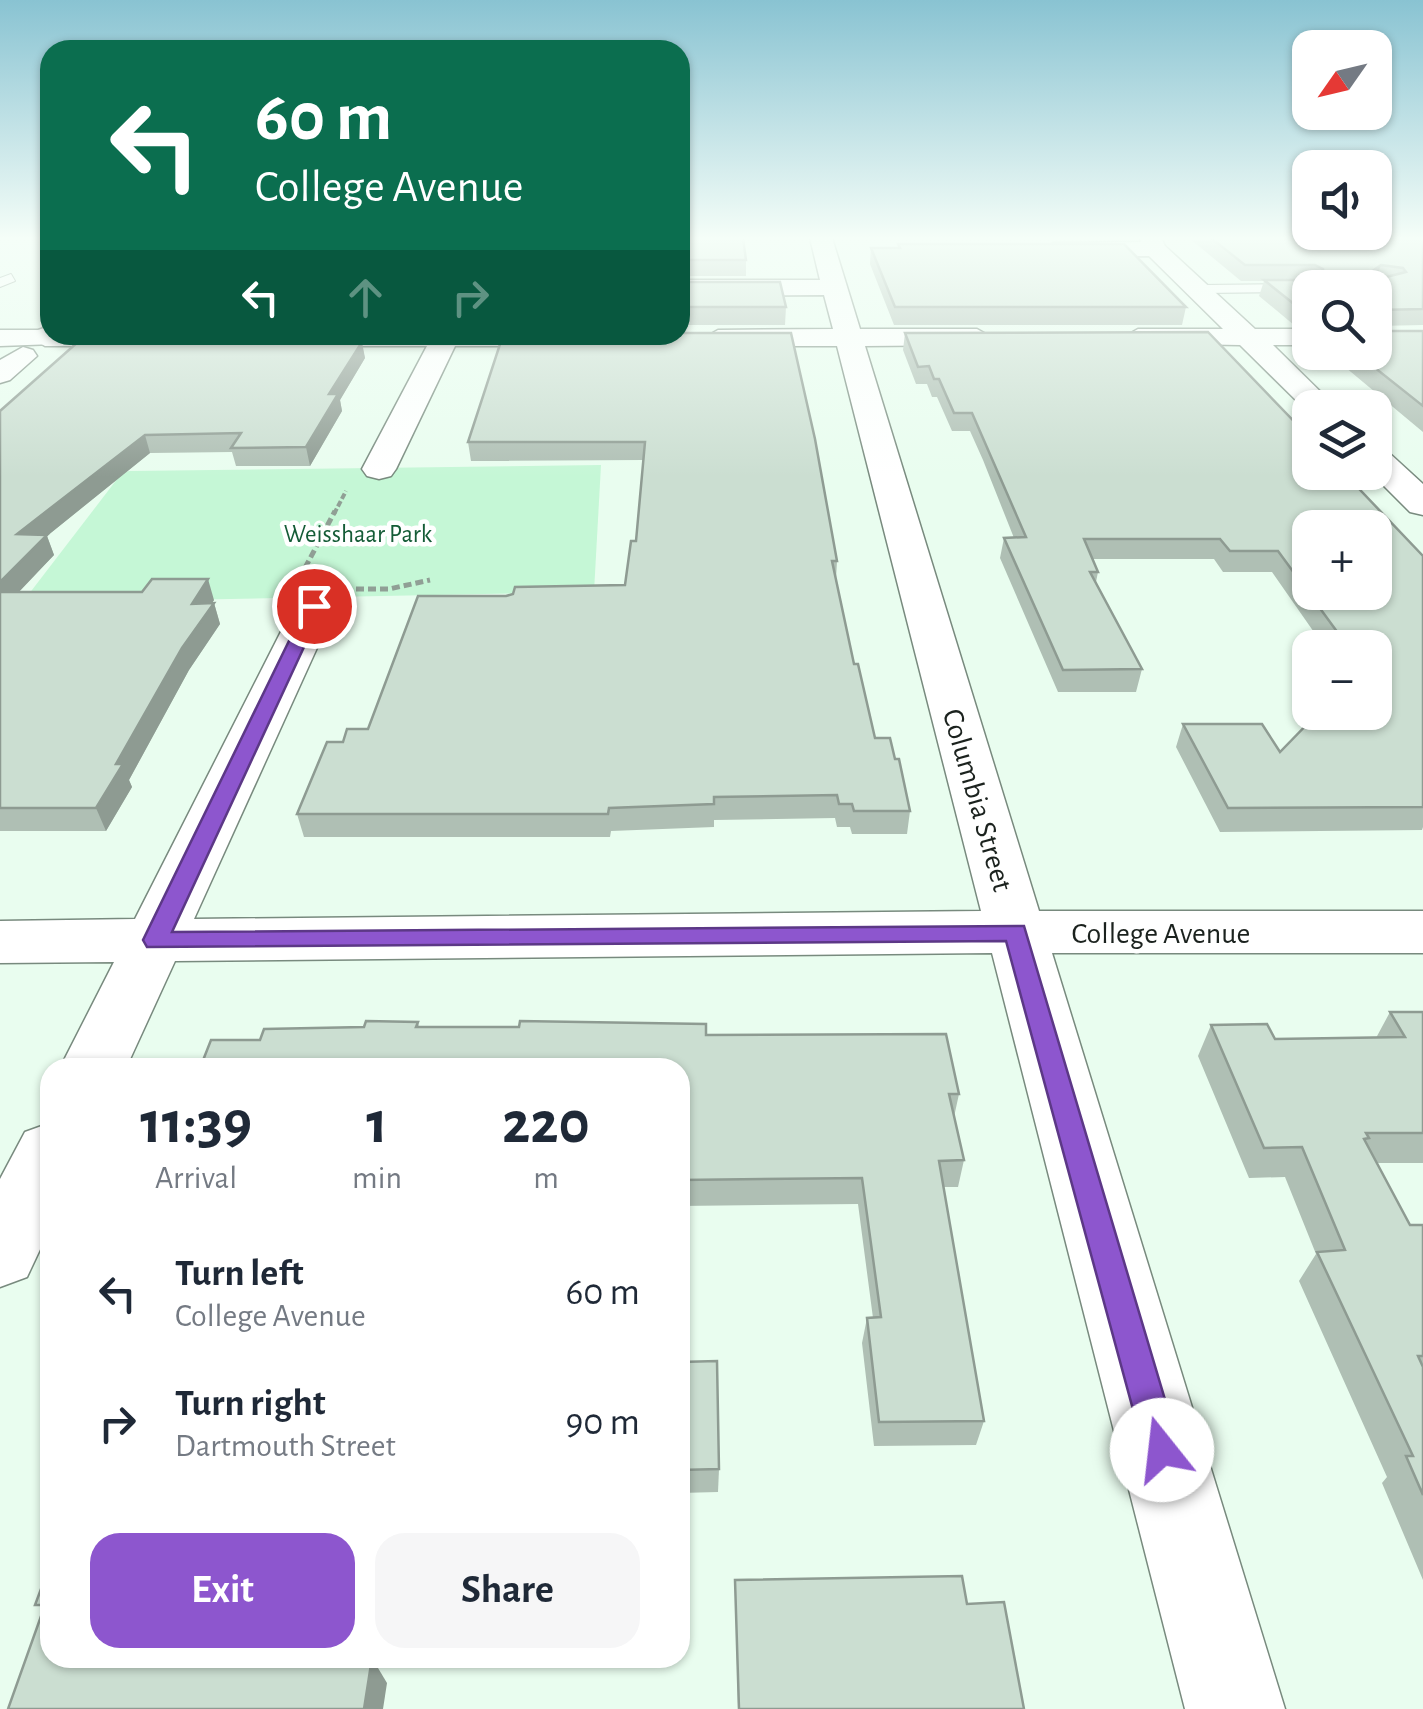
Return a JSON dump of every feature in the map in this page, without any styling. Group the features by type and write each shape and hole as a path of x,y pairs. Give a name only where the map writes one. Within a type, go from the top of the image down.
{"street":[{"path":"690,338 808,318"},
{"name":"Columbia Street","path":"844,318 1235,1709"},
{"path":"880,318 1008,337"},
{"path":"1229,318 1303,390"},
{"path":"1108,337 1292,337"},
{"path":"24,348 150,345"},
{"path":"379,469 441,345"},
{"path":"1392,474 1423,504"},
{"path":"98,1058 314,606"},
{"name":"College Avenue","path":"0,942 1423,932"},
{"path":"0,1253 40,1173"}],"path":[{"path":"314,606 270,606 301,575 347,488 338,474 344,469 379,469"}],"green space":[{"name":"Weisshaar Park","path":"601,465 594,592 22,603 121,474 129,471"}],"building":[{"path":"1392,331 1423,331 1423,406 1378,370 1392,370"},
{"path":"1208,332 1292,419 1292,490 1360,490 1379,510 1292,510 1292,570 1278,551 1230,551 1220,539 1084,539 1098,572 1090,572 1142,669 1063,670 1004,538 1026,537 972,413 954,413 929,366 918,367 905,333"},
{"path":"690,333 791,333 815,439 837,561 832,561 854,664 858,664 875,738 890,738 895,759 899,759 910,811 854,811 852,804 839,804 837,795 714,797 714,804 609,808 608,814 297,814 327,742 343,742 347,729 368,729 418,596 506,596 513,594 515,587 625,585 631,541 636,541 645,442 468,442 500,345 690,345"},
{"path":"74,345 360,345 329,394 338,394 306,447 231,448 241,433 145,435 17,534 47,535 0,582 0,411"},
{"path":"1392,523 1423,556 1423,807 1228,808 1183,724 1262,724 1280,752 1301,730 1392,730 1392,630 1336,630 1321,610 1392,610"},
{"path":"152,579 208,579 192,604 214,603 182,648 116,764 123,764 96,808 0,808 0,592 142,592"},
{"path":"1390,1012 1423,1012 1423,1133 1366,1133 1369,1138 1364,1139 1410,1225 1423,1225 1423,1356 1418,1356 1423,1367 1423,1495 1406,1456 1413,1456 1317,1252 1345,1250 1302,1147 1264,1148 1211,1025 1267,1024 1275,1039 1405,1037"},
{"path":"366,1021 418,1022 416,1027 519,1027 520,1021 706,1024 706,1035 946,1034 959,1094 949,1094 964,1160 939,1161 984,1421 879,1422 867,1318 881,1317 862,1178 690,1180 690,1058 204,1058 211,1040 260,1040 264,1029 364,1027"},
{"path":"717,1361 719,1469 690,1470 690,1362"},
{"path":"962,1576 967,1604 1004,1602 1024,1709 739,1709 735,1580"},
{"path":"40,1619 40,1668 370,1668 364,1709 8,1709"}],"route":[{"path":"314,606 156,940 1016,932 1162,1450"}]}
